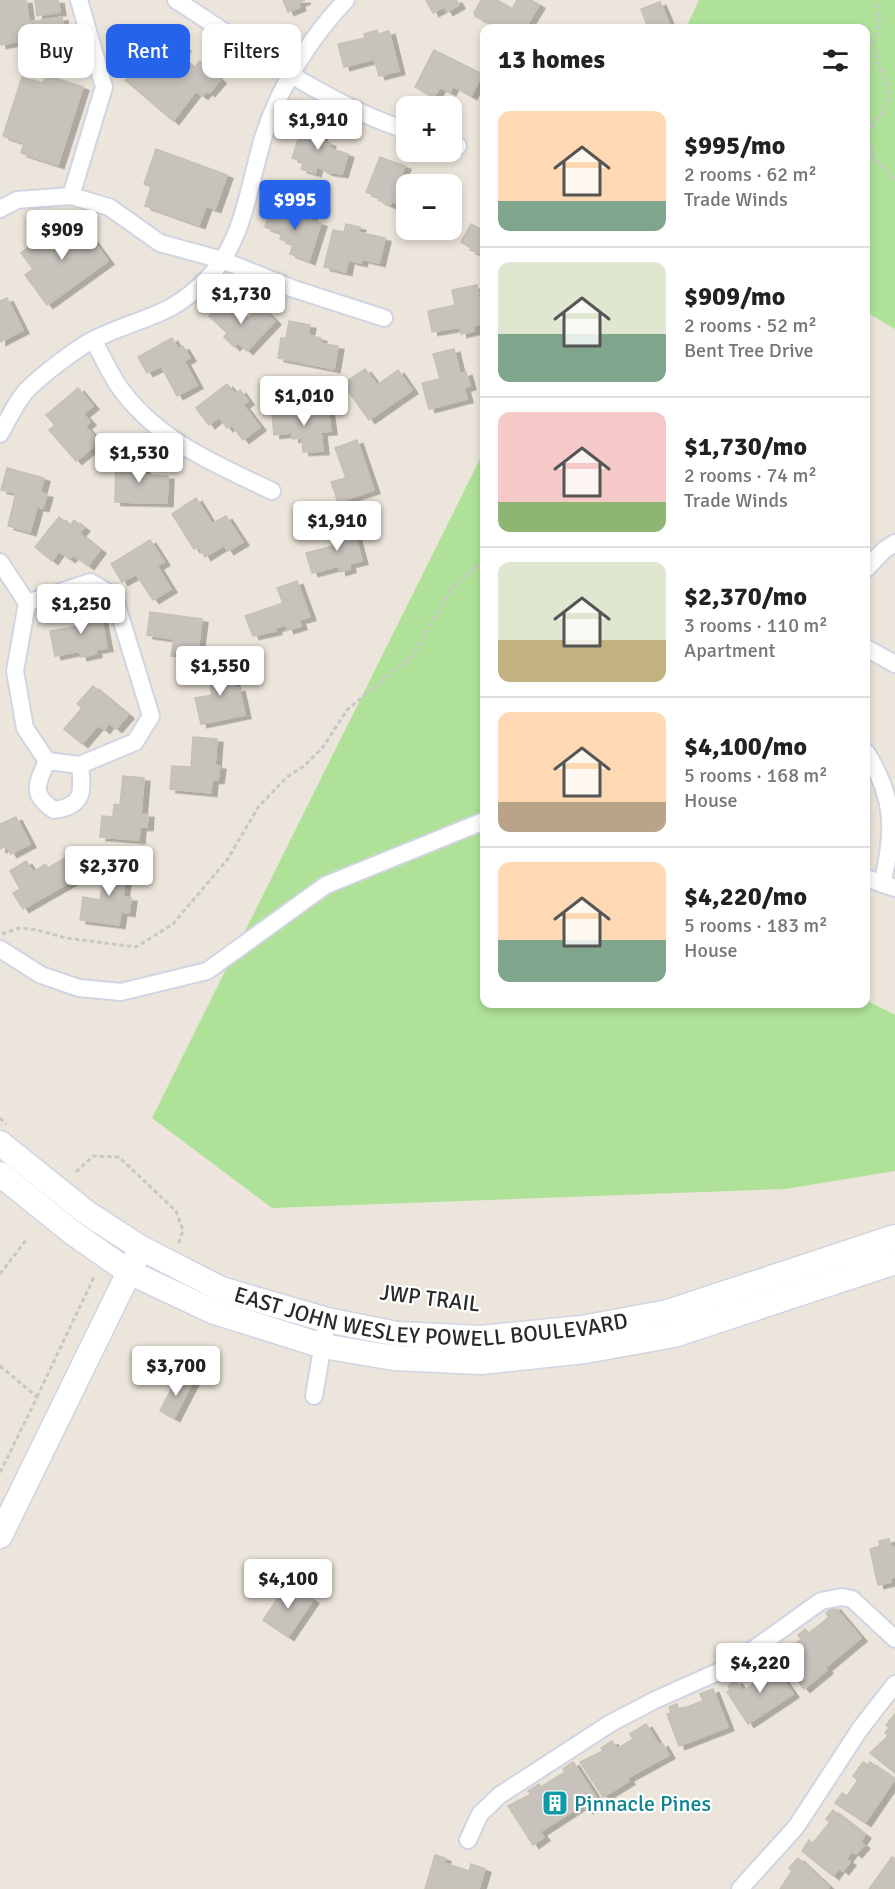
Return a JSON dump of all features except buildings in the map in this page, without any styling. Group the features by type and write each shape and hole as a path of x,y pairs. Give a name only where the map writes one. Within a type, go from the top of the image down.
{"main road":[{"name":"EAST JOHN WESLEY POWELL BOULEVARD","path":"6,1137 87,1213 141,1248 221,1289 327,1320 397,1334 481,1338 582,1328 668,1312 895,1237"},
{"name":"EAST JOHN WESLEY POWELL BOULEVARD","path":"0,1174 73,1233 129,1272 212,1311 323,1346 394,1358 481,1362 585,1351 674,1335 895,1262"},
{"path":"0,1536 141,1248"}],"street":[{"path":"71,196 104,87 79,0"},
{"path":"176,0 214,24"},
{"path":"301,60 323,25 346,0"},
{"path":"0,434 28,388 93,340 170,310 204,282 222,260 242,219 265,133 290,78"},
{"path":"300,78 382,122 396,127"},
{"path":"0,209 17,200 71,196 110,207 160,243 222,260 294,289 384,318"},
{"path":"93,340 122,391 150,423 197,456 272,491"},
{"path":"870,565 895,543"},
{"path":"0,562 27,603 15,671 25,728 47,761 80,765 135,742 151,716 114,596 90,582 27,603"},
{"path":"870,650 895,664"},
{"path":"870,758 885,782 893,812 894,842 889,886 870,880"},
{"path":"47,761 37,786 41,802 54,810 70,808 80,798 82,786 80,765"},
{"path":"0,949 40,975 79,988 121,992 207,971 326,885 480,823"},
{"path":"314,1396 327,1320"},
{"path":"468,1839 472,1826 480,1814 500,1795 632,1711 729,1666 821,1601 842,1597 852,1599 895,1639"},
{"path":"741,1889 812,1806 860,1728 895,1684"}],"path":[{"path":"870,129 884,111 888,98 886,82 874,53 874,41 880,22 873,0"},
{"path":"870,148 873,158"},
{"path":"870,157 895,179"},
{"path":"1,935 19,928 66,938 136,947 173,924 227,860 259,806 274,789 323,747 347,710 412,655 452,588 480,564"},
{"path":"0,1118 6,1137"},
{"path":"76,1172 93,1156 118,1157 176,1211 183,1230 178,1247 168,1242"},
{"path":"0,1274 26,1240"},
{"path":"0,1473 94,1277"},
{"path":"0,1366 37,1397"}],"green space":[{"path":"699,0 895,0 895,329 870,314 870,24 688,24"},
{"path":"480,459 480,1008 870,1008 870,1002 895,1015 895,1171 785,1189 272,1208 152,1118"}],"place":[{"name":"Pinnacle Pines","path":"555,1803"}]}
